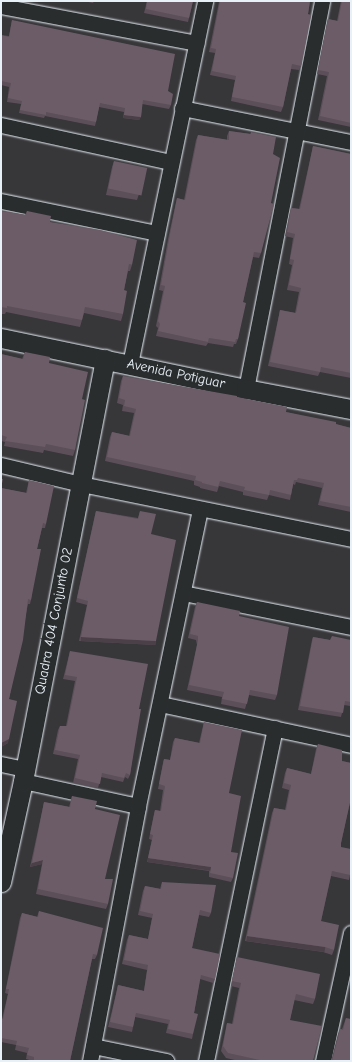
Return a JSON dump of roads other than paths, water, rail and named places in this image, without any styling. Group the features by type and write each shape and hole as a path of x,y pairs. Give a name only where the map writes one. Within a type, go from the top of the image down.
{"street":[{"path":"130,364 205,1"},
{"path":"246,389 298,131 322,1"},
{"path":"1,6 197,43"},
{"path":"182,108 351,142"},
{"path":"1,125 171,162"},
{"path":"1,201 158,233"},
{"name":"Avenida Potiguar","path":"1,338 246,389 351,409"},
{"name":"Quadra 404 Conjunto 02","path":"1,882 82,484 105,359"},
{"path":"1,465 200,509 351,539"},
{"path":"90,1061 138,806 200,509"},
{"path":"183,593 351,627"},
{"path":"160,704 351,745"},
{"path":"206,1061 275,728"},
{"path":"1,764 23,775 138,806"},
{"path":"323,1061 346,980 351,933"},
{"path":"93,1046 166,1061"}]}
